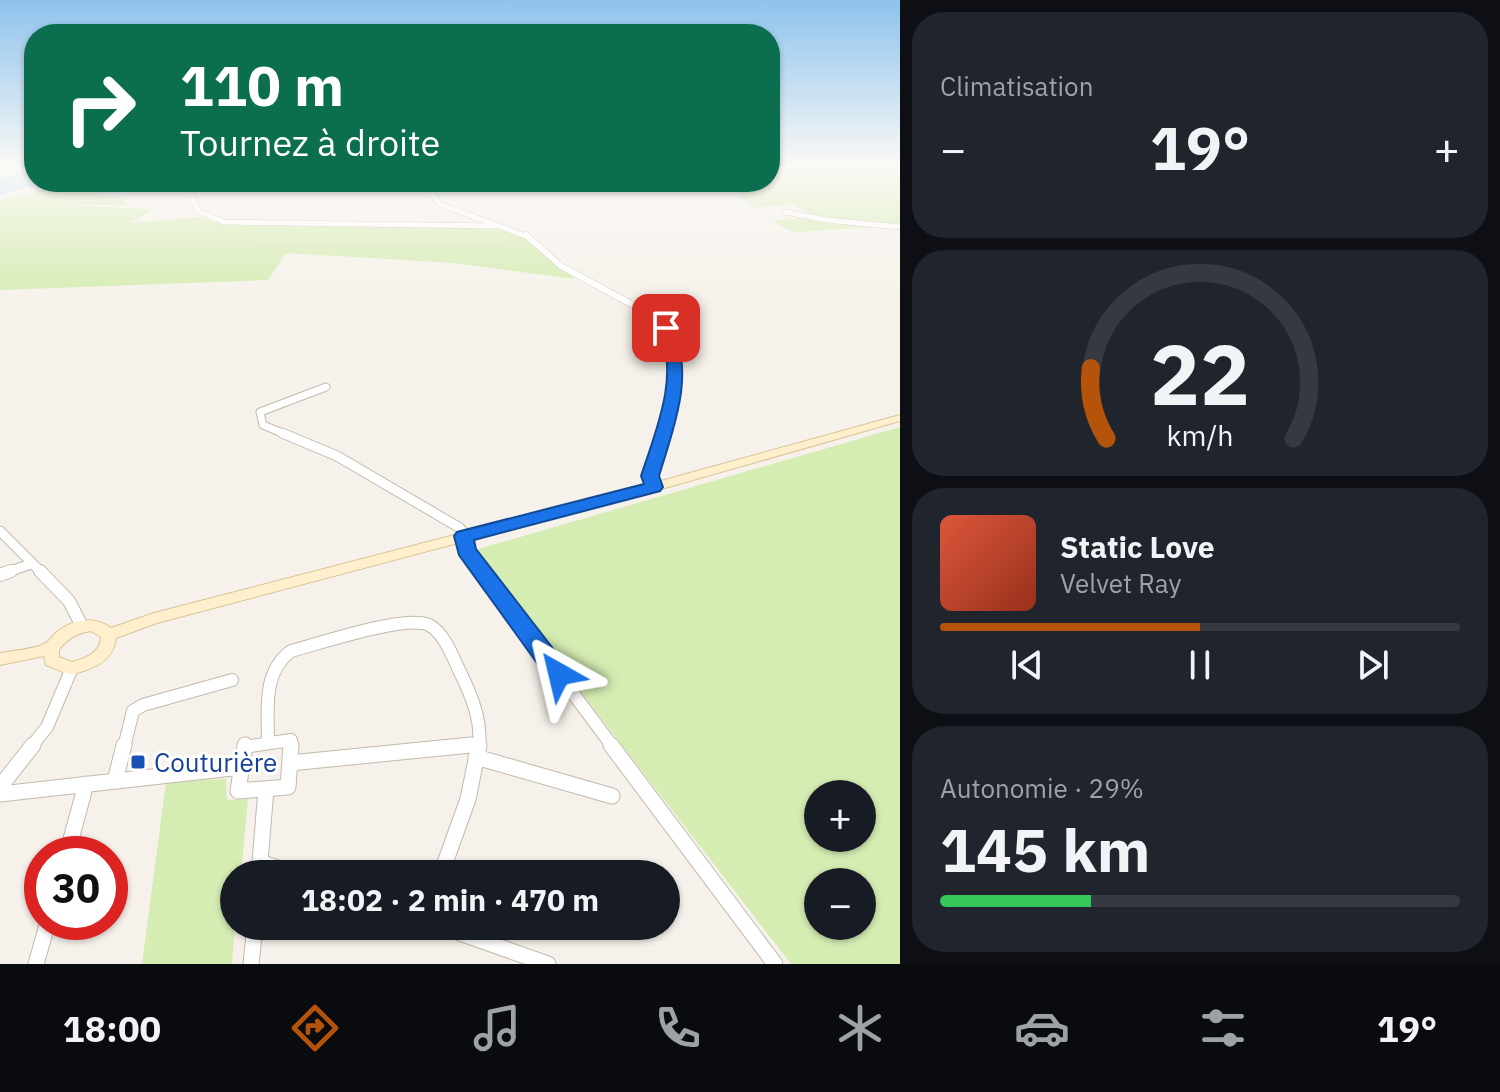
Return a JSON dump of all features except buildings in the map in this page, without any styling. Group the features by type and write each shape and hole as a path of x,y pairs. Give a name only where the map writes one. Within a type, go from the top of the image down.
{"street":[{"path":"199,212 224,222 505,227"},
{"path":"463,212 524,234 571,273 646,312 666,328 675,348 672,405 650,476 654,487"},
{"path":"785,212 826,220 900,227"},
{"path":"326,387 267,407 260,412 259,418 263,425 337,456 460,528 466,550 775,964"},
{"path":"109,635 154,618 654,487 900,418"},
{"path":"0,531 69,601 82,626"},
{"path":"0,575 31,564"},
{"path":"268,742 270,675 278,658 291,651 406,621 422,621 438,629 469,691 479,724 472,782 446,860"},
{"path":"0,659 51,649 66,633 82,626 99,627 109,635 110,641 101,656 72,668 52,661 51,649"},
{"path":"0,787 47,727 72,668"},
{"path":"115,781 133,711 143,705 232,680"},
{"path":"291,740 290,763 288,787 238,791 244,745 291,740"},
{"path":"290,763 478,751 612,796"},
{"path":"0,794 241,767"},
{"path":"72,836 86,784"},
{"path":"260,860 266,789"},
{"path":"36,964 43,940"},
{"path":"251,964 254,940"},
{"path":"480,940 548,964"}],"green space":[{"path":"0,212 148,212 130,223 200,217 218,223 492,227 516,231 575,279 454,263 286,253 268,280 0,290"},
{"path":"807,212 900,212 900,229 877,227 793,232 772,221 814,216"},
{"path":"900,427 900,964 791,964 488,572 475,550"},
{"path":"226,779 227,800 248,799 242,860 220,860 220,940 234,940 232,964 142,964 166,782"}],"place":[{"name":"Couturière","path":"138,762"}],"route":[{"path":"559,674 466,550 464,536 654,487 650,476 672,405 675,348 666,328"}]}
